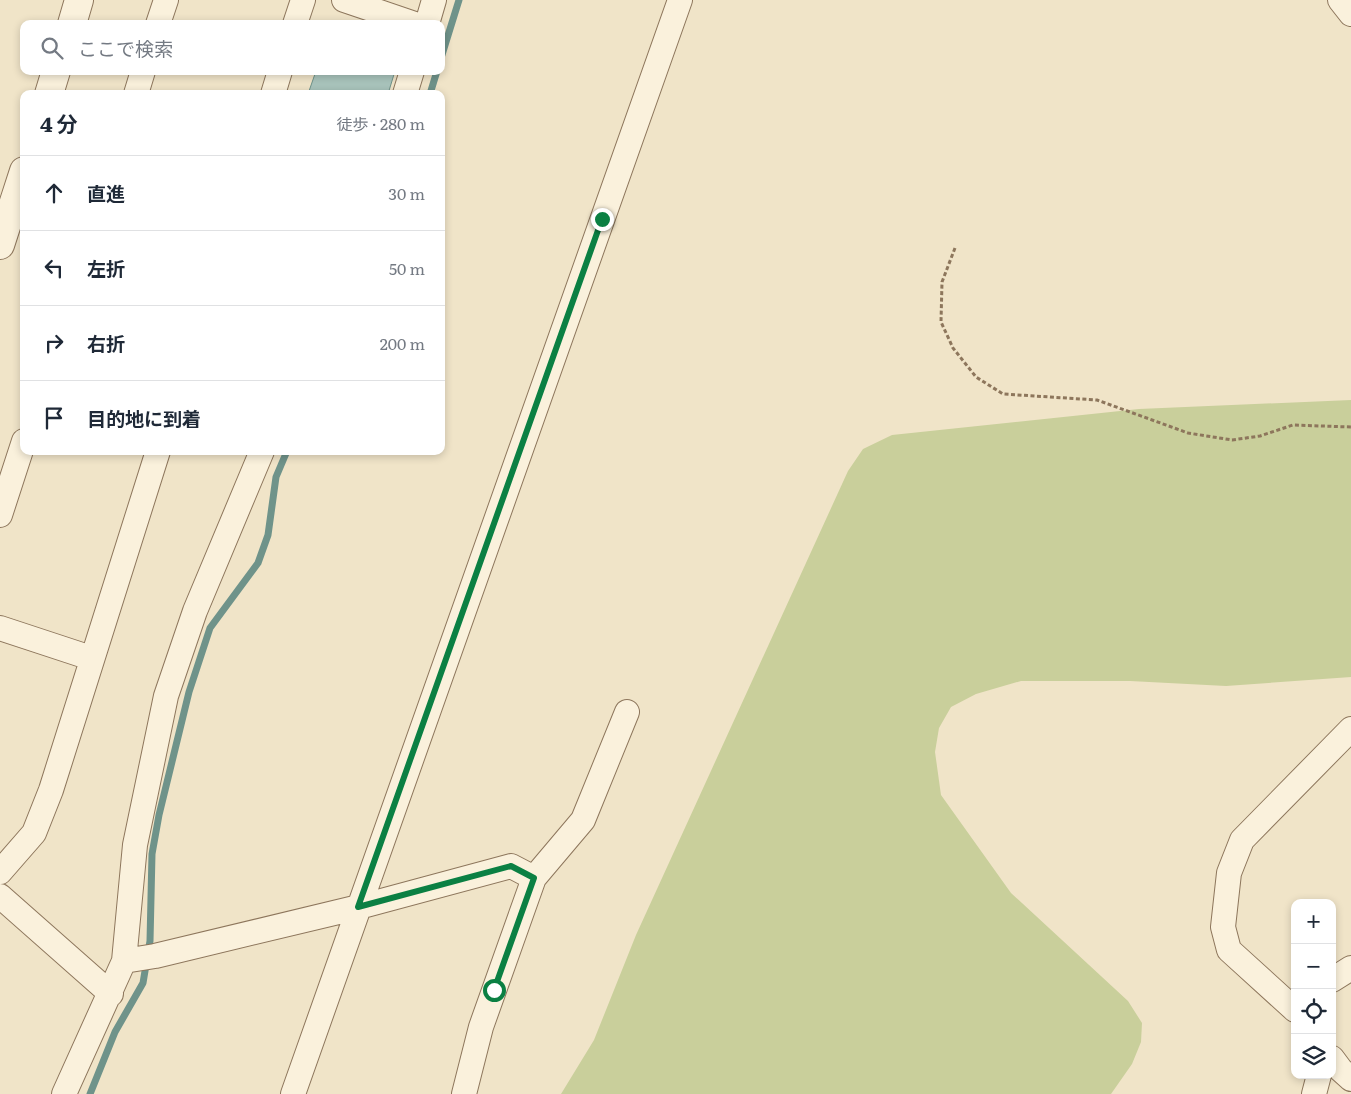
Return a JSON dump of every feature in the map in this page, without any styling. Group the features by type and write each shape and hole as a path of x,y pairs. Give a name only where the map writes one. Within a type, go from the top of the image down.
{"street":[{"path":"73,20 79,0"},
{"path":"159,20 166,0"},
{"path":"297,20 303,0"},
{"path":"344,0 403,20"},
{"path":"428,20 434,0"},
{"path":"293,1094 680,0"},
{"path":"1340,0 1351,14"},
{"path":"50,90 55,75"},
{"path":"137,90 142,75"},
{"path":"274,90 279,75"},
{"path":"406,90 411,75"},
{"path":"0,245 20,186"},
{"path":"0,515 20,454"},
{"path":"0,872 34,833 50,790 157,455"},
{"path":"64,1094 111,994 124,960 135,845 166,696 195,611 260,455"},
{"path":"0,628 92,658"},
{"path":"464,1094 481,1027 534,878 583,820 627,712"},
{"path":"1291,1006 1229,950 1223,926 1229,874 1242,840 1351,728"},
{"path":"124,960 155,956 358,907 511,866 534,878"},
{"path":"0,896 111,994"},
{"path":"1336,977 1351,968"},
{"path":"1336,1064 1351,1079"},
{"path":"1314,1094 1318,1079"}],"path":[{"path":"955,248 942,282 941,322 953,348 976,377 1003,394 1097,400 1188,433 1232,440 1260,436 1293,425 1351,427"}],"green space":[{"path":"1351,400 1351,677 1226,686 1130,681 1021,681 976,694 951,707 939,728 935,752 941,795 1011,893 1128,1001 1142,1023 1141,1042 1132,1064 1111,1094 561,1094 594,1040 636,935 848,471 863,449 892,435 1139,409"}],"water":[{"path":"315,75 394,75 389,90 309,90"}],"waterway":[{"path":"445,45 459,0"},
{"path":"431,90 436,75"},
{"path":"90,1094 115,1032 143,983 150,941 152,854 159,815 189,692 210,628 258,563 268,535 276,477 285,455"}],"route":[{"path":"494,990 534,878 511,866 358,907 602,219"}]}
